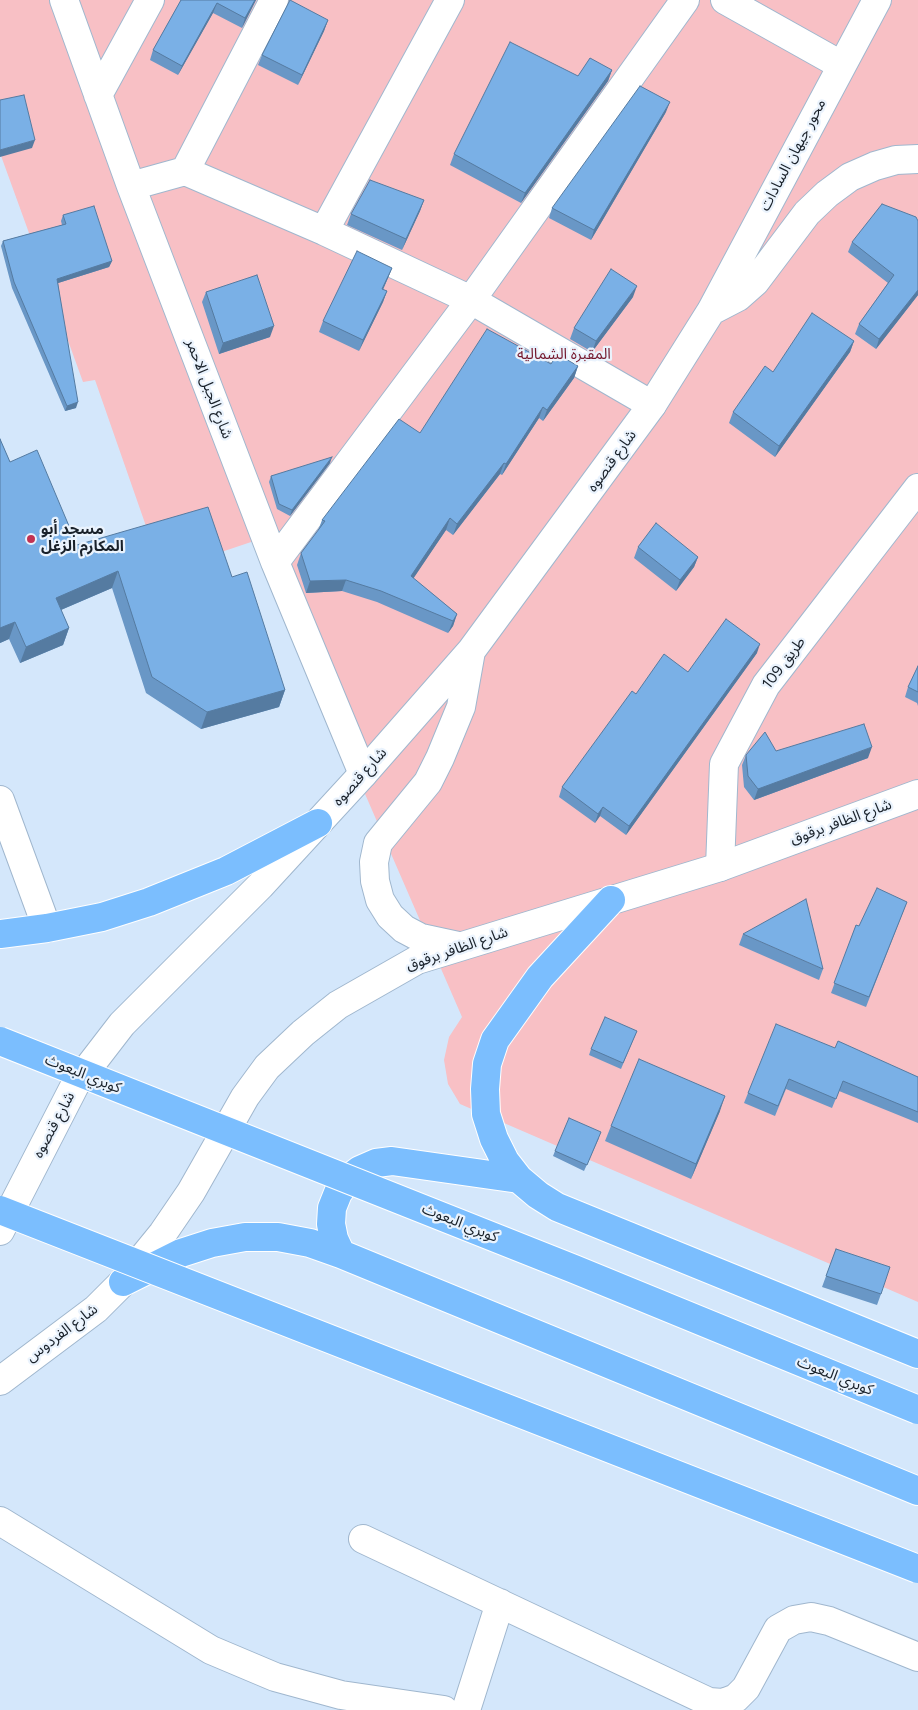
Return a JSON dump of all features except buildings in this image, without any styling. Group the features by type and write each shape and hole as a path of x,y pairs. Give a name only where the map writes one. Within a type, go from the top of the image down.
{"highway":[{"path":"0,934 47,928 102,917 149,902 226,870 318,823"},
{"path":"612,900 540,977 495,1040 487,1064 486,1114 505,1161 519,1180 557,1207 918,1354"},
{"name":"كوبري البعوث","path":"0,1040 565,1265 918,1410"},
{"path":"341,1254 334,1239 331,1224 332,1208 338,1192 354,1174 376,1163 392,1161 519,1180"},
{"path":"0,1210 918,1569"},
{"path":"123,1282 181,1252 212,1242 245,1237 278,1238 310,1243 341,1254 918,1491"}],"street":[{"name":"شارع الجبل الاحمر","path":"64,0 131,186 275,562 363,774"},
{"path":"98,95 150,0"},
{"path":"184,171 274,0"},
{"path":"324,231 450,0"},
{"path":"275,562 471,300 685,0"},
{"path":"725,0 841,65"},
{"name":"محور جيهان السادات","path":"710,311 877,0"},
{"path":"710,311 738,296 755,282 807,213 850,177 875,166 896,160 918,159"},
{"path":"131,186 184,171 324,231 471,300 652,405"},
{"name":"شارع قنصوه","path":"0,1232 75,1086 110,1039 122,1024 260,886 363,774 471,651 652,405 710,311"},
{"name":"طريق 109","path":"720,866 724,764 766,685 918,488"},
{"path":"459,946 421,938 404,928 390,916 380,900 374,881 374,862 378,843 428,782 440,758 461,707 471,651"},
{"name":"شارع الظافر برقوق","path":"123,1282 163,1233 191,1192 245,1097 268,1067 303,1033 338,1005 377,981 417,960 720,866 918,794"},
{"path":"0,800 47,928"},
{"name":"شارع الفردوس","path":"0,1381 96,1309 123,1282"},
{"path":"0,1521 211,1650 275,1677 341,1695 444,1710"},
{"path":"363,1539 709,1702 723,1703 736,1698 746,1688 778,1629 794,1620 812,1616 829,1620 918,1657"},
{"path":"466,1710 500,1603"}],"green space":[{"name":"المقبرة الشمالية","path":"0,0 918,0 918,1302 460,1104 448,1084 444,1060 449,1037 462,1017 322,695 260,539 162,572 95,380 83,382 0,153"}],"place":[{"name":"مسجد أبو المكارم الزغل","path":"31,539"}]}
